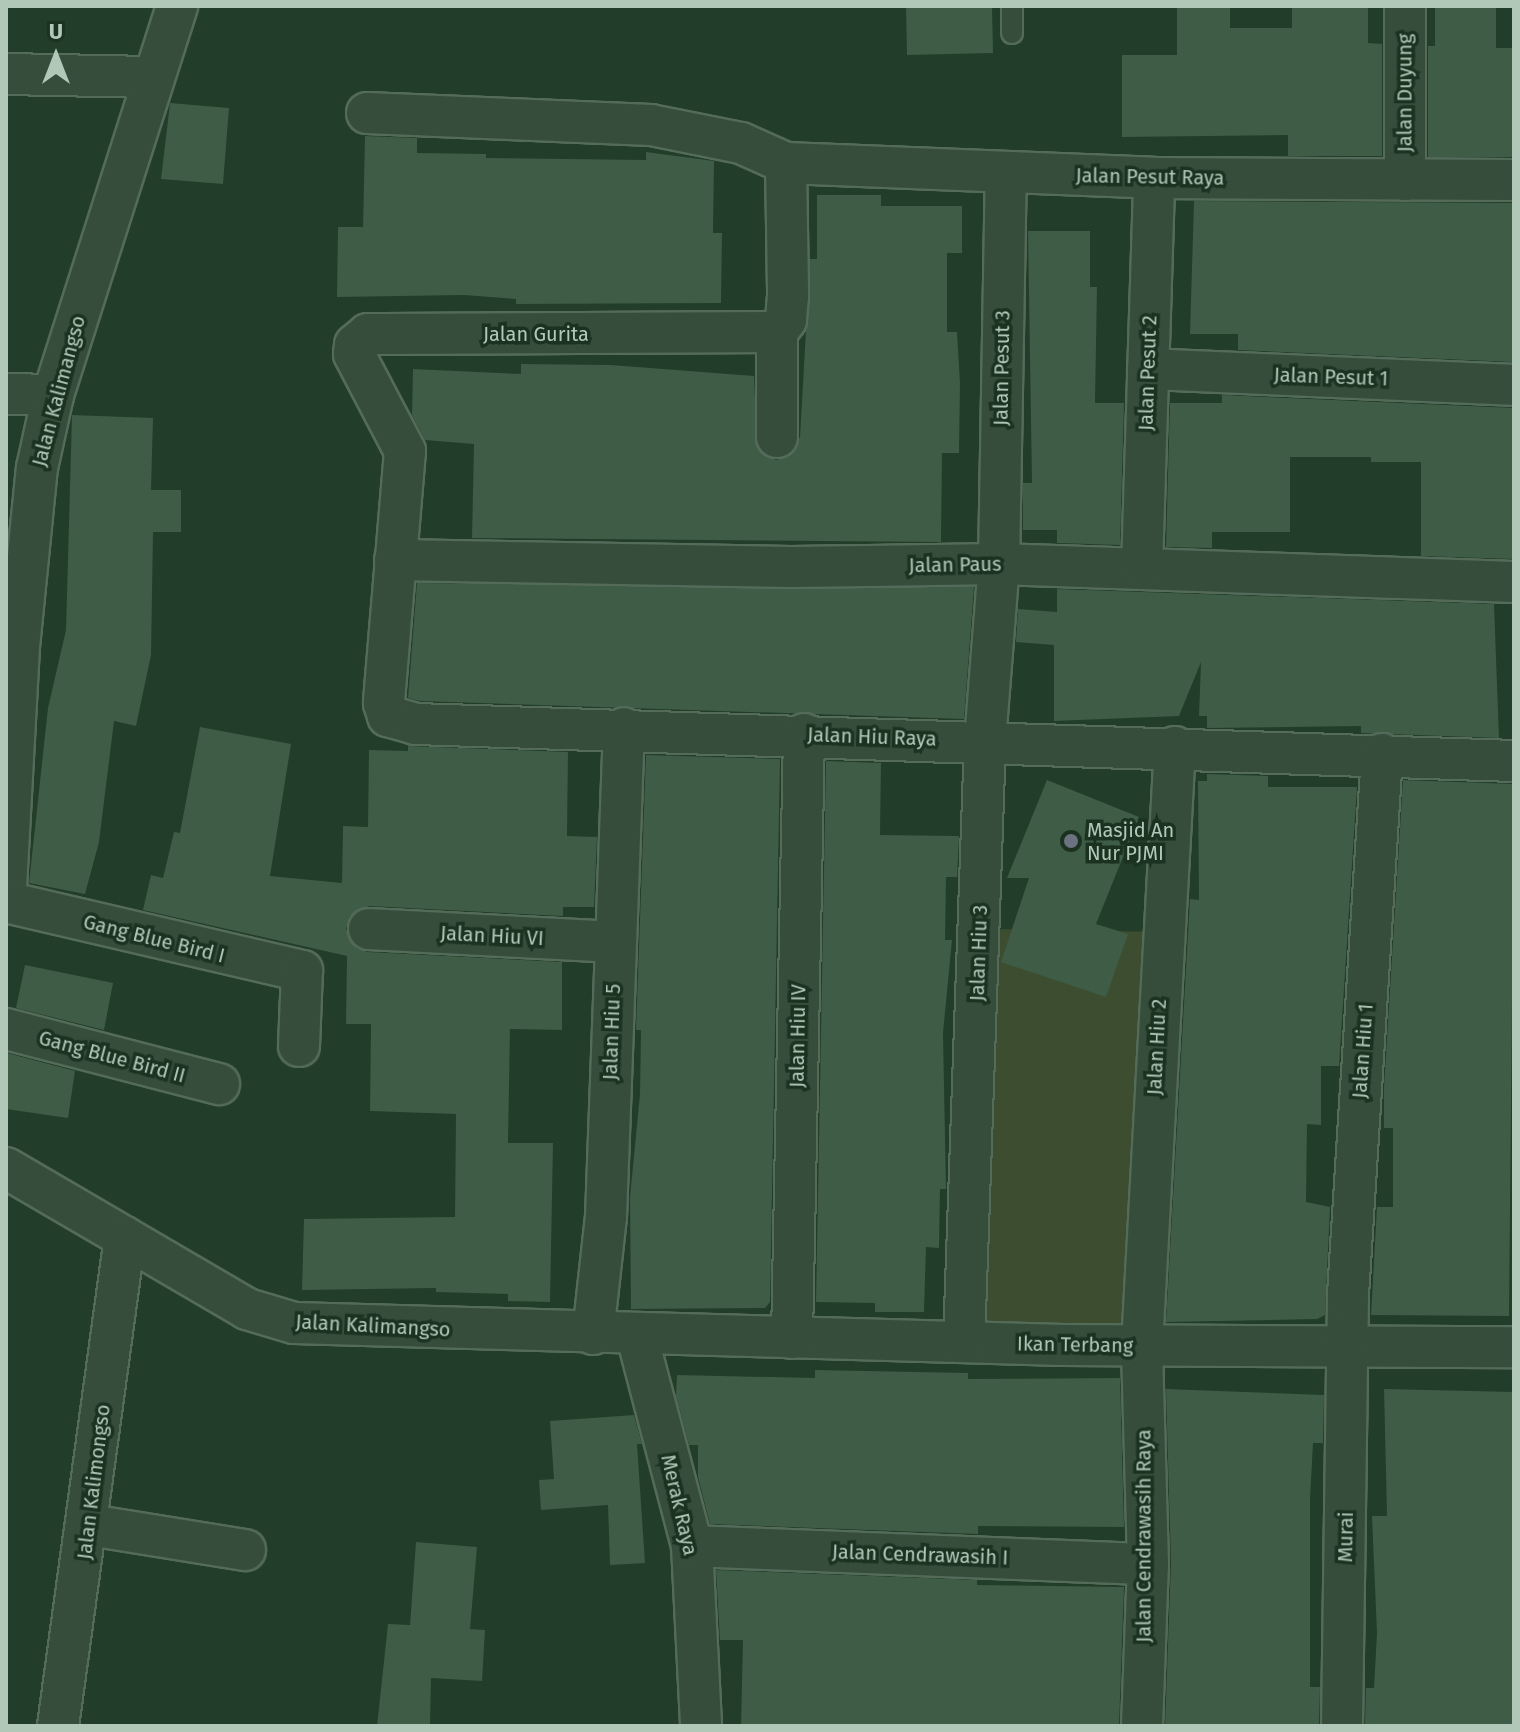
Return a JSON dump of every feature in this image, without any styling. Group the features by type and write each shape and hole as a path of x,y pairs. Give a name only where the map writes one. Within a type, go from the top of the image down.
{"street":[{"name":"Jalan Kalimangso","path":"6,887 11,708 37,468 53,395 153,77 166,51 177,6"},
{"name":"Jalan Duyung","path":"1405,6 1405,180"},
{"path":"6,74 153,77"},
{"name":"Jalan Pesut Raya","path":"367,113 651,125 730,140 786,163 1154,178 1514,180"},
{"path":"777,437 777,332 786,320 788,296 786,163"},
{"name":"Jalan Pesut 3","path":"999,564 1006,172"},
{"name":"Jalan Pesut 2","path":"1142,568 1154,178"},
{"name":"Jalan Gurita","path":"395,560 405,451 354,354 355,345 368,334 777,332"},
{"name":"Jalan Pesut 1","path":"1148,369 1514,385"},
{"path":"6,394 53,395"},
{"name":"Jalan Paus","path":"395,560 791,567 999,564 1514,582"},
{"name":"Jalan Hiu Raya","path":"395,560 384,703 388,716 416,724 804,734 1514,761"},
{"name":"Jalan Hiu 3","path":"964,1342 985,741 999,564"},
{"name":"Jalan Hiu 5","path":"593,1334 606,1217 624,728"},
{"name":"Jalan Hiu IV","path":"792,1338 804,734"},
{"name":"Jalan Hiu 2","path":"1142,1346 1175,747"},
{"name":"Jalan Hiu 1","path":"1350,1347 1348,1295 1382,754"},
{"name":"Gang Blue Bird I","path":"6,902 302,971 299,1046"},
{"name":"Jalan Hiu VI","path":"369,929 615,942"},
{"name":"Gang Blue Bird II","path":"6,1029 219,1084"},
{"name":"Jalan Kalimangso","path":"6,1168 247,1309 294,1323 637,1336"},
{"name":"Jalan Kalimongso","path":"58,1726 89,1525 125,1238"},
{"name":"Ikan Terbang","path":"637,1336 1142,1346 1514,1347"},
{"name":"Merak Raya","path":"637,1336 692,1546 701,1726"},
{"name":"Jalan Cendrawasih Raya","path":"1142,1346 1148,1564 1142,1726"},
{"name":"Murai","path":"1342,1726 1350,1347"},
{"path":"89,1525 245,1550"},
{"name":"Jalan Cendrawasih I","path":"692,1546 1148,1564"}],"lane":[{"path":"1012,6 1012,33"}],"green space":[{"path":"980,929 1163,932 1142,1346 964,1342"}],"building":[{"path":"906,6 992,6 993,53 907,55"},
{"path":"1177,6 1230,6 1230,28 1292,28 1292,6 1368,6 1368,43 1382,44 1382,156 1288,156 1288,135 1122,137 1122,55 1177,55"},
{"path":"1435,6 1496,6 1496,48 1514,48 1514,157 1428,157 1428,46 1435,46"},
{"path":"170,103 229,108 223,184 161,179"},
{"path":"365,136 417,138 417,153 486,154 486,158 646,160 646,152 714,161 713,233 722,233 721,303 516,304 516,299 464,295 337,297 338,227 363,227"},
{"path":"817,195 881,195 881,206 962,206 962,253 947,253 947,332 957,332 959,453 942,453 941,542 472,538 474,444 425,440 412,415 413,369 521,374 521,364 611,365 754,376 757,448 776,460 789,456 800,437 810,259 817,259"},
{"path":"1194,201 1514,203 1514,362 1238,350 1238,334 1190,334"},
{"path":"1028,231 1090,231 1090,287 1097,287 1095,403 1124,403 1120,545 1057,543 1057,530 1023,530 1023,483 1032,483"},
{"path":"1222,395 1514,408 1514,559 1421,556 1421,462 1371,462 1371,457 1290,457 1290,532 1212,532 1212,548 1166,547 1170,403 1222,403"},
{"path":"72,415 153,418 151,490 181,490 181,532 153,532 151,655 136,726 114,721 99,842 85,894 29,883 48,708 66,630"},
{"path":"417,583 974,587 964,719 420,701 408,698"},
{"path":"1057,589 1494,604 1499,738 1361,733 1361,726 1207,728 1207,716 1199,716 1201,662 1179,716 1054,721 1054,645 1016,642 1018,609 1057,612"},
{"path":"200,727 291,744 270,876 342,883 343,826 368,827 369,750 408,751 408,746 568,752 567,836 597,837 594,907 563,907 563,916 369,906 350,916 346,929 356,948 368,952 562,962 562,1030 510,1029 508,1143 553,1143 550,1302 508,1301 508,1294 436,1292 436,1288 302,1290 304,1219 455,1217 456,1114 370,1111 371,1024 346,1024 347,956 143,910 151,875 163,878 174,832 180,833"},
{"path":"646,755 780,759 770,1302 765,1308 631,1309 630,1197 640,1094 641,1030 636,1030"},
{"path":"826,761 881,763 880,835 959,836 957,877 946,877 945,940 952,940 943,1033 946,1189 940,1189 939,1248 926,1247 924,1312 875,1312 875,1303 816,1302"},
{"path":"1207,774 1268,776 1268,787 1357,787 1339,1066 1321,1066 1321,1125 1307,1124 1306,1202 1330,1207 1325,1315 1317,1319 1166,1322 1190,899 1199,900 1198,781 1207,781"},
{"path":"1047,780 1139,817 1096,924 1128,934 1106,997 1001,962 1029,878 1007,878"},
{"path":"1403,780 1514,784 1509,1316 1371,1315 1377,1207 1393,1207 1393,1128 1384,1128 1384,1087"},
{"path":"25,965 113,983 104,1030 16,1008"},
{"path":"7,1053 75,1071 68,1118 6,1109"},
{"path":"815,1370 968,1373 968,1379 1120,1378 1124,1527 978,1526 978,1534 710,1524 698,1477 698,1445 689,1445 676,1396 677,1375 815,1378"},
{"path":"1166,1389 1324,1395 1323,1443 1313,1443 1310,1500 1310,1687 1320,1687 1319,1726 1165,1726 1171,1563"},
{"path":"1384,1389 1514,1392 1514,1726 1365,1726 1366,1688 1374,1688 1377,1633 1372,1516 1387,1516"},
{"path":"634,1415 642,1444 637,1444 645,1563 610,1565 608,1505 541,1510 539,1480 554,1479 550,1421"},
{"path":"416,1542 477,1547 470,1629 485,1630 482,1681 431,1678 430,1726 377,1726 388,1624 410,1625"},
{"path":"716,1570 977,1580 977,1585 1124,1587 1119,1726 741,1726 743,1640 720,1640"}],"place":[{"name":"Masjid An Nur PJMI","path":"1071,841"}]}
